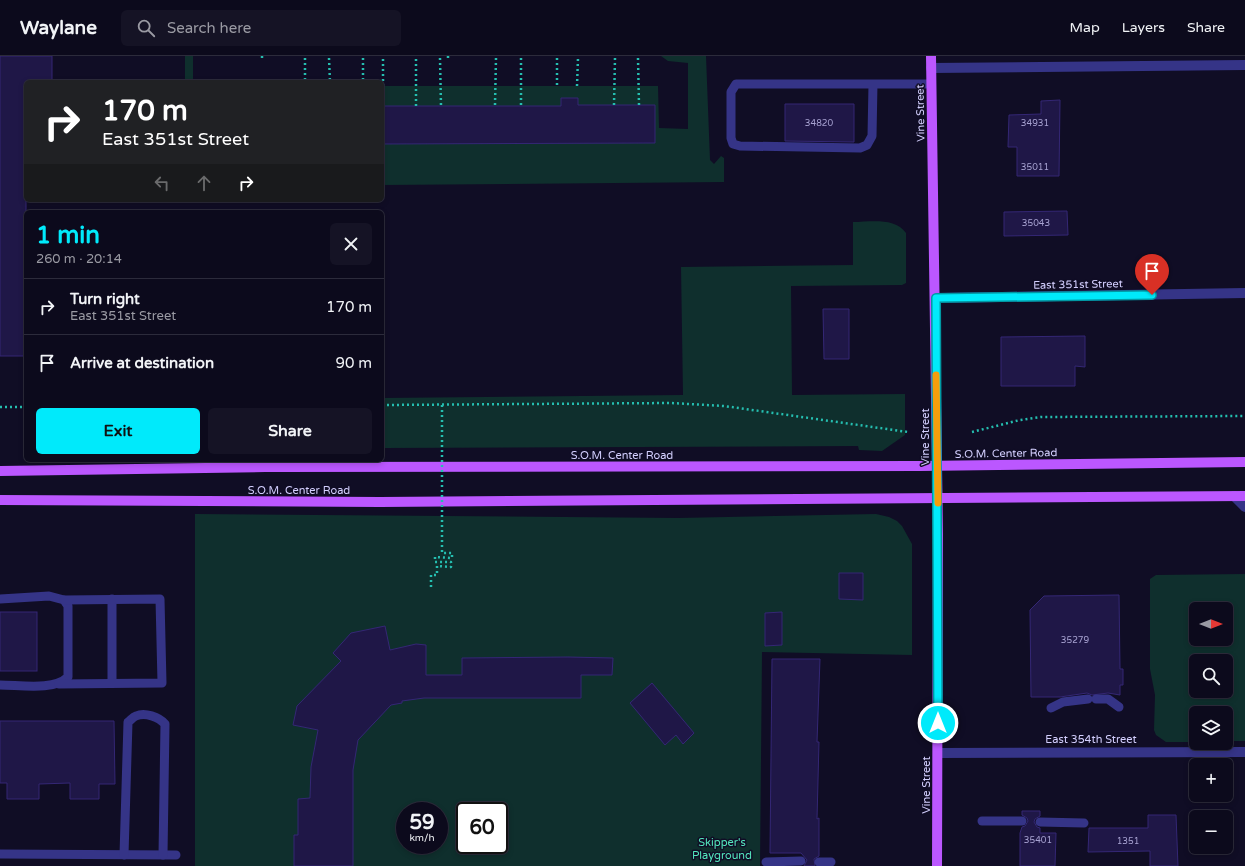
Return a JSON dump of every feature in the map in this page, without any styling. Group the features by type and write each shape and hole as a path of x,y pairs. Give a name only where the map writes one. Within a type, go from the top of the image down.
{"main road":[{"name":"Vine Street","path":"931,56 938,499 937,866"},
{"name":"S.O.M. Center Road","path":"0,471 265,467 937,466 1245,462"},
{"name":"S.O.M. Center Road","path":"0,500 388,502 1245,496"}],"street":[{"path":"931,68 1245,66"},
{"name":"East 351st Street","path":"936,298 1245,293"},
{"path":"1234,496 1245,507"},
{"name":"East 354th Street","path":"938,753 1245,752"}],"lane":[{"path":"874,84 872,136 866,145 860,148 740,146 733,144 731,138 731,92 736,84 874,84 931,84"},
{"path":"0,599 49,596 64,600 160,599 162,683 0,685"},
{"path":"112,599 112,683"},
{"path":"59,684 68,677 68,606 64,600"},
{"path":"1052,708 1063,702 1092,699 1108,699 1119,707"},
{"path":"124,855 128,722 136,716 160,718 165,724 163,855"},
{"path":"982,820 1022,821"},
{"path":"1040,822 1084,823"},
{"path":"0,854 176,855"},
{"path":"766,862 801,861"},
{"path":"819,862 831,862"}],"path":[{"path":"305,58 305,80"},
{"path":"329,58 330,80"},
{"path":"363,58 363,80"},
{"path":"382,80 383,58"},
{"path":"416,58 416,106"},
{"path":"440,58 441,106"},
{"path":"495,105 496,58"},
{"path":"521,58 521,106"},
{"path":"557,58 557,86"},
{"path":"577,86 578,58"},
{"path":"614,105 615,58"},
{"path":"638,58 639,105"},
{"path":"384,405 678,403 724,406 908,432"},
{"path":"431,587 431,575 437,575 437,566 451,567 451,562 435,562 435,558 452,558 452,553 442,553 442,405"},
{"path":"0,407 24,407"},
{"path":"972,432 1020,420 1041,417 1245,416"}],"green space":[{"path":"185,56 193,56 193,80 185,80"},
{"path":"661,56 706,56 710,160 714,164 721,156 724,158 724,182 384,185 384,86 658,86 659,128 688,129 688,63 668,61"},
{"path":"853,222 889,222 901,228 906,233 906,283 902,285 791,286 792,395 905,394 905,435 882,451 859,450 858,446 384,448 384,398 683,395 681,267 853,265"},
{"name":"Skipper's Playground","path":"195,514 678,518 876,514 889,517 897,521 902,526 912,544 912,655 762,652 760,866 195,866"},
{"path":"1245,574 1245,741 1233,741 1233,706 1189,706 1189,742 1166,742 1156,735 1154,730 1155,695 1150,669 1150,579 1156,575"}],"building":[{"path":"0,56 52,56 52,80 24,80 24,202 26,202 26,210 24,210 24,356 0,356"},
{"path":"561,98 578,98 578,105 655,105 655,143 384,144 384,106 561,106"},
{"path":"1060,100 1059,176 1017,176 1017,147 1008,147 1009,115 1041,114 1041,101"},
{"path":"785,104 854,104 854,142 785,141"},
{"path":"1067,211 1068,235 1004,236 1004,212"},
{"path":"823,309 849,309 849,359 824,359"},
{"path":"1085,336 1085,367 1075,366 1075,386 1001,386 1001,337"},
{"path":"839,573 863,573 863,600 839,599"},
{"path":"1119,595 1120,669 1123,669 1123,685 1120,685 1120,695 1108,693 1092,695 1087,693 1060,697 1031,697 1030,610 1044,596"},
{"path":"0,612 37,612 37,671 0,671"},
{"path":"782,612 782,645 765,646 765,613"},
{"path":"385,626 390,650 416,644 426,645 426,675 462,675 462,658 568,657 613,658 612,675 581,675 581,698 424,698 402,701 402,703 391,705 358,740 353,770 353,866 294,866 294,835 298,835 298,799 310,798 311,767 318,730 293,725 297,706 341,661 333,653 351,633"},
{"path":"772,659 820,659 817,742 819,742 817,819 819,818 819,856 814,859 815,866 804,866 807,860 801,853 770,853"},
{"path":"652,683 694,733 683,744 676,735 665,745 630,703"},
{"path":"0,721 114,721 115,784 99,784 99,799 70,799 70,783 39,784 39,799 7,799 7,783 0,783"},
{"path":"1022,811 1040,811 1040,816 1035,819 1034,822 1037,827 1040,828 1040,833 1056,833 1055,866 1020,866 1020,833 1022,827 1025,826 1028,821 1027,818 1022,815"},
{"path":"1148,815 1176,815 1178,866 1150,866 1150,851 1088,852 1089,828 1148,828"}],"slow traffic":[{"path":"936,375 938,503"}],"route":[{"path":"938,723 936,298 1152,295"}]}
